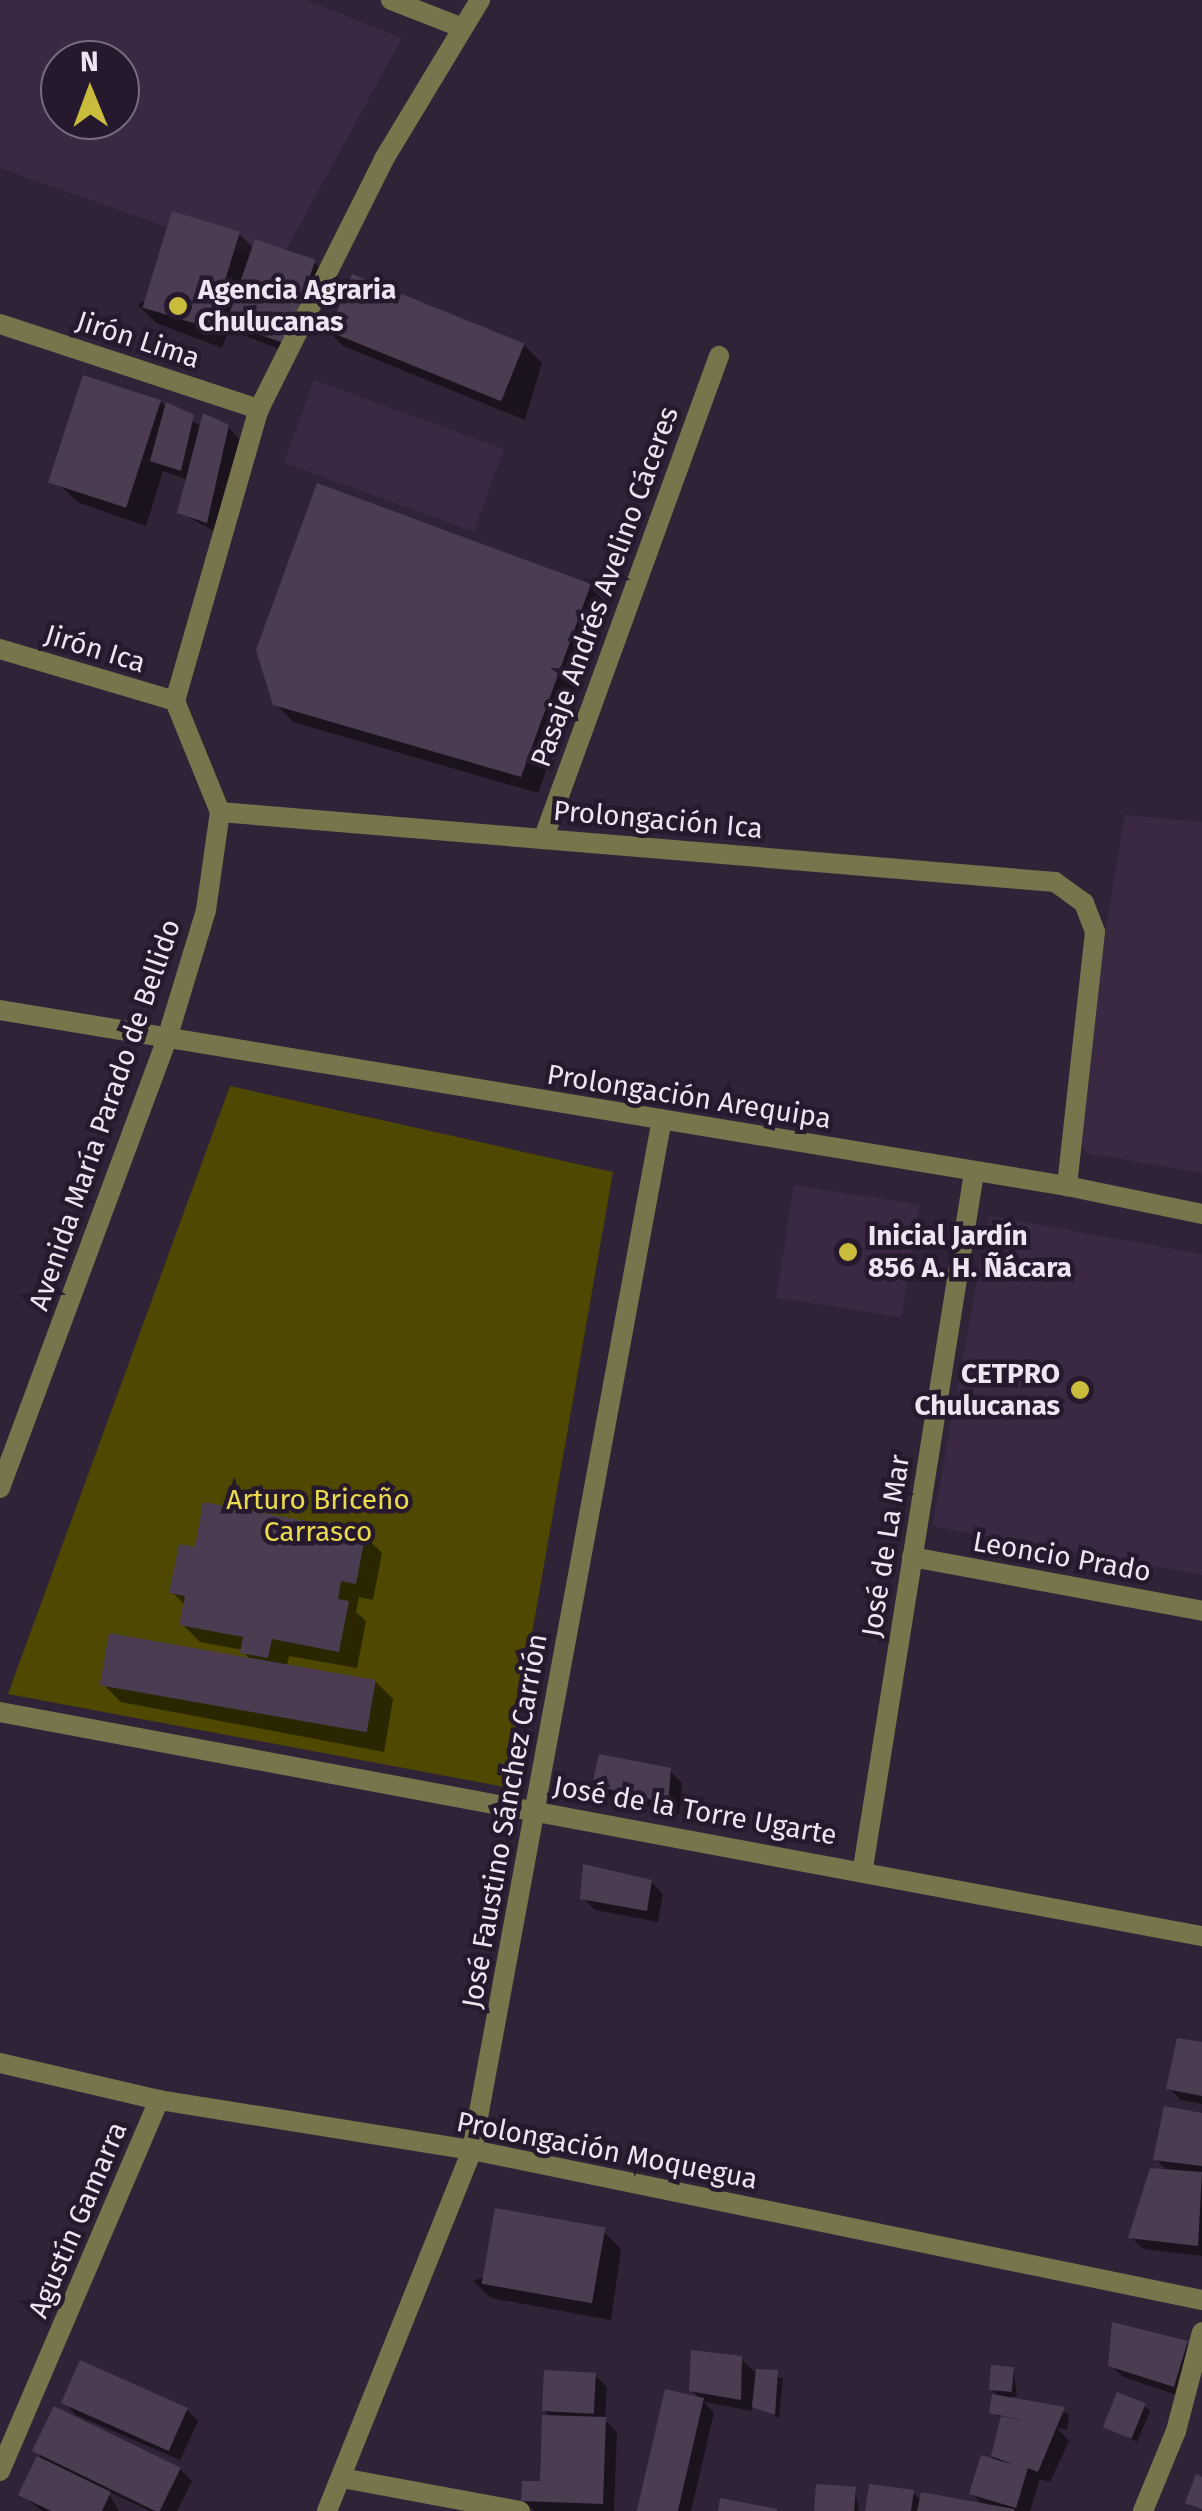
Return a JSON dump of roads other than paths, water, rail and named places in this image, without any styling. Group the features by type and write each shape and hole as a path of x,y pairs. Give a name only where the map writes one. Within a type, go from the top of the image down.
{"street":[{"path":"392,0 464,28"},
{"path":"220,812 175,701 259,409 384,159 480,0"},
{"name":"Jirón Lima","path":"0,324 259,409"},
{"name":"Pasaje Andrés Avelino Cáceres","path":"544,838 718,356"},
{"name":"Jirón Ica","path":"0,649 175,701"},
{"name":"Prolongación Ica","path":"220,812 1055,882 1084,903 1096,932 1066,1186"},
{"name":"Avenida María Parado de Bellido","path":"0,1488 166,1042 206,910 220,812"},
{"name":"Prolongación Arequipa","path":"0,1010 166,1042 1066,1186 1202,1214"},
{"name":"José Faustino Sánchez Carrión","path":"327,2511 472,2150 662,1119"},
{"name":"José de La Mar","path":"863,1868 974,1172"},
{"name":"Leoncio Prado","path":"912,1557 1202,1611"},
{"name":"José de la Torre Ugarte","path":"0,1712 863,1868 1202,1936"},
{"name":"Prolongación Moquegua","path":"0,2063 159,2100 472,2150 1202,2300"},
{"name":"Agustín Gamarra","path":"0,2471 159,2100"},
{"path":"1143,2511 1176,2431 1202,2332"},
{"path":"342,2478 520,2511"}],"place":[{"name":"Agencia Agraria Chulucanas","path":"178,306"},
{"name":"Inicial Jardín 856 A. H. Ñácara","path":"848,1252"},
{"name":"CETPRO Chulucanas","path":"1080,1390"}],"park label":[{"name":"Arturo Briceño Carrasco","path":"318,1516"}]}
